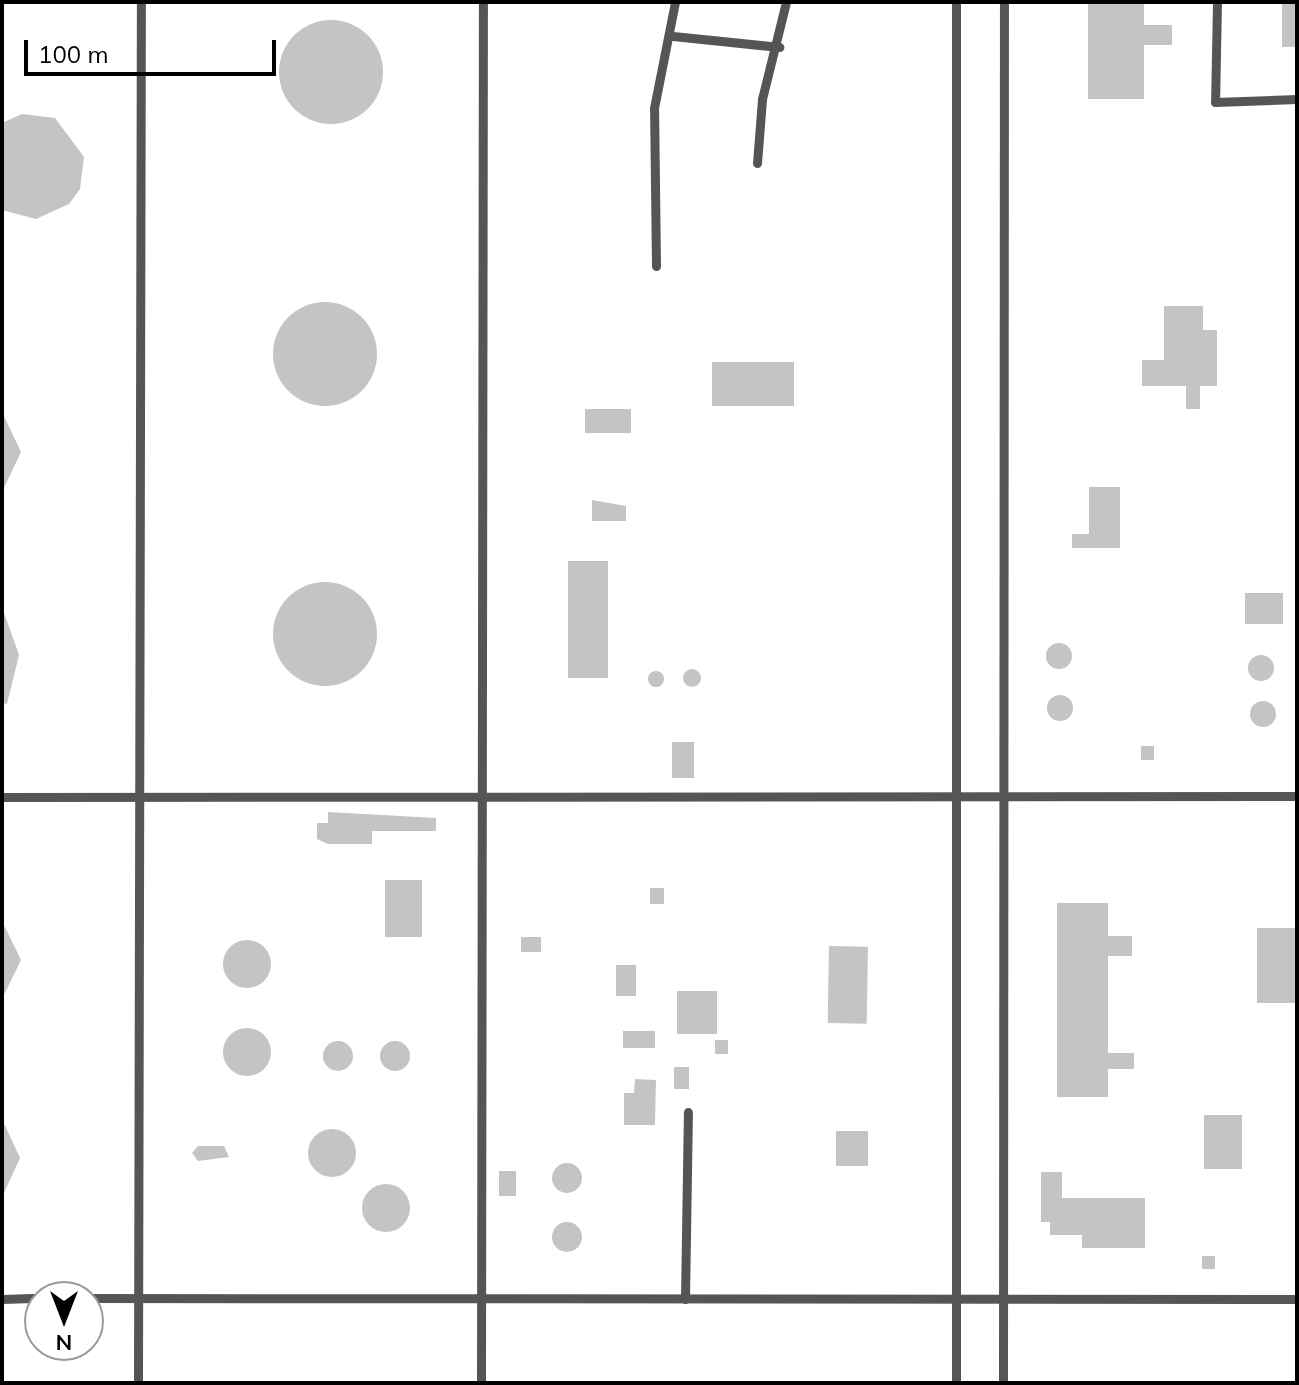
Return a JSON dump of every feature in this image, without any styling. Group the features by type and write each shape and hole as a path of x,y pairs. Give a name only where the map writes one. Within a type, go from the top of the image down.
{"lane":[{"path":"138,1383 141,2"},
{"path":"481,1383 483,2"},
{"path":"656,266 654,108 673,36 675,2"},
{"path":"757,163 762,99 779,47 786,2"},
{"path":"956,2 956,1383"},
{"path":"1003,1383 1004,2"},
{"path":"1217,2 1215,102 1297,99"},
{"path":"673,36 779,47"},
{"path":"2,797 482,793 1297,796"},
{"path":"685,1299 688,1112"},
{"path":"2,1299 24,1298"},
{"path":"104,1298 1297,1299"}],"building":[{"path":"1088,2 1144,2 1144,25 1172,25 1172,45 1144,45 1144,99 1088,99"},
{"path":"1282,2 1297,2 1297,47 1282,47"},
{"path":"331,20 351,24 368,35 379,52 383,72 379,92 368,109 351,120 331,124 311,120 294,109 283,92 279,72 283,52 294,35 311,24"},
{"path":"22,114 55,118 84,157 80,189 69,204 36,219 2,210 2,123"},
{"path":"325,302 345,306 362,317 373,334 377,354 373,374 362,391 345,402 325,406 305,402 288,391 277,374 273,354 277,334 288,317 305,306"},
{"path":"1164,306 1203,306 1203,330 1217,330 1217,386 1200,386 1200,409 1186,409 1186,386 1142,386 1142,360 1164,360"},
{"path":"712,362 794,362 794,406 712,406"},
{"path":"585,409 631,409 631,433 585,433"},
{"path":"2,412 21,452 2,492"},
{"path":"1089,487 1120,487 1120,548 1072,548 1072,534 1089,534"},
{"path":"592,500 626,506 626,521 592,521"},
{"path":"568,561 608,561 608,678 568,678"},
{"path":"325,582 345,586 362,597 373,614 377,634 373,654 362,671 345,682 325,686 305,682 288,671 277,654 273,634 277,614 288,597 305,586"},
{"path":"1245,593 1283,593 1283,624 1245,624"},
{"path":"2,607 19,655 7,704 2,703"},
{"path":"1059,643 1068,647 1072,656 1068,665 1059,669 1050,665 1046,656 1050,647"},
{"path":"1261,655 1270,659 1274,668 1270,677 1261,681 1252,677 1248,668 1252,659"},
{"path":"688,669 696,669 701,678 699,685 688,687 683,682 683,674"},
{"path":"656,671 662,673 662,685 656,687 650,685 648,679 650,673"},
{"path":"1060,695 1069,699 1073,708 1069,717 1060,721 1051,717 1047,708 1051,699"},
{"path":"1263,701 1272,705 1276,714 1272,723 1263,727 1254,723 1250,714 1254,705"},
{"path":"672,742 694,742 694,778 672,778"},
{"path":"1141,746 1154,746 1154,760 1141,760"},
{"path":"328,812 436,818 436,831 372,831 372,844 328,844 317,839 317,823 328,823"},
{"path":"385,880 422,880 422,937 385,937"},
{"path":"650,888 664,888 664,904 650,904"},
{"path":"1057,903 1108,903 1108,936 1132,936 1132,956 1108,956 1108,1053 1134,1053 1134,1069 1108,1069 1108,1097 1057,1097"},
{"path":"2,921 21,960 2,999"},
{"path":"1257,928 1297,928 1297,1003 1257,1003"},
{"path":"521,937 541,937 541,952 521,952"},
{"path":"247,940 264,947 271,964 264,981 247,988 230,981 223,964 230,947"},
{"path":"829,946 868,947 867,1024 828,1023"},
{"path":"616,965 636,965 636,996 616,996"},
{"path":"677,991 717,991 717,1034 677,1034"},
{"path":"247,1028 264,1035 271,1052 264,1069 247,1076 230,1069 223,1052 230,1035"},
{"path":"623,1031 655,1031 655,1048 623,1048"},
{"path":"715,1040 728,1040 728,1054 715,1054"},
{"path":"338,1041 349,1045 353,1056 349,1067 338,1071 327,1067 323,1056 327,1045"},
{"path":"395,1041 406,1045 410,1056 406,1067 395,1071 384,1067 380,1056 384,1045"},
{"path":"674,1067 689,1067 689,1089 674,1089"},
{"path":"635,1079 656,1080 655,1125 624,1125 624,1093 634,1093"},
{"path":"1204,1115 1242,1115 1242,1169 1204,1169"},
{"path":"2,1119 20,1158 2,1197"},
{"path":"332,1129 349,1136 356,1153 349,1170 332,1177 315,1170 308,1153 315,1136"},
{"path":"836,1131 868,1131 868,1166 836,1166"},
{"path":"198,1146 224,1146 229,1157 198,1161 192,1153"},
{"path":"567,1163 573,1164 581,1172 581,1184 573,1192 567,1193 561,1192 553,1184 552,1178 553,1172 561,1164"},
{"path":"499,1171 516,1171 516,1196 499,1196"},
{"path":"1041,1172 1062,1172 1062,1198 1145,1198 1145,1248 1082,1248 1082,1235 1050,1235 1050,1222 1041,1222"},
{"path":"386,1184 403,1191 410,1208 403,1225 386,1232 369,1225 362,1208 369,1191"},
{"path":"567,1222 573,1223 581,1231 581,1243 573,1251 567,1252 561,1251 553,1243 552,1237 553,1231 561,1223"},
{"path":"1202,1256 1215,1256 1215,1269 1202,1269"}]}
